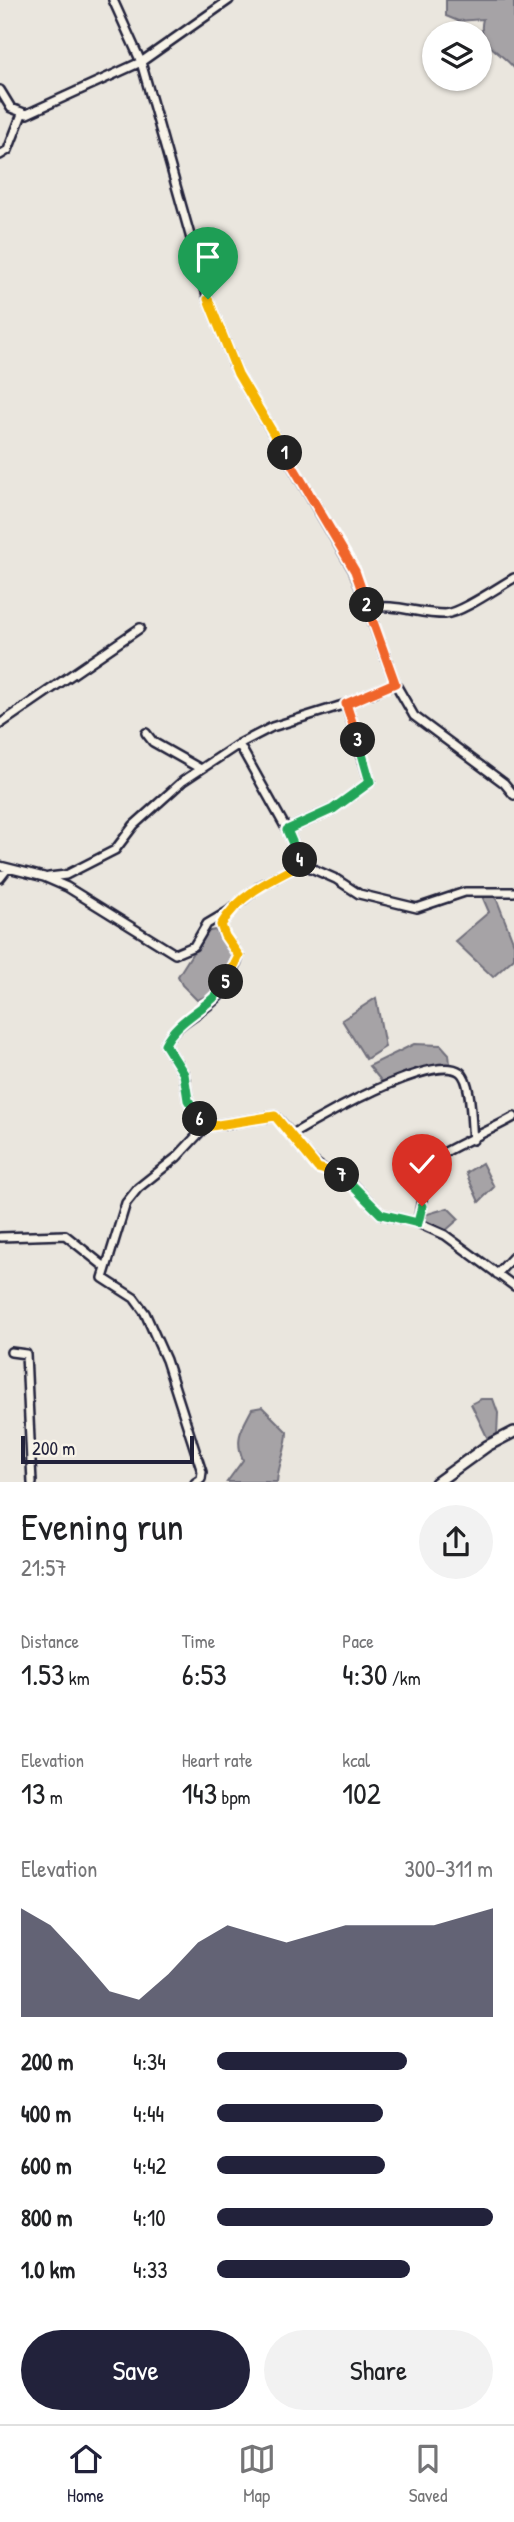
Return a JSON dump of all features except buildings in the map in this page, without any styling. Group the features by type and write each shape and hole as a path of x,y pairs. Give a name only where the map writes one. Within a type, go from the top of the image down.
{"main road":[{"path":"436,1482 487,1446 514,1433"}],"street":[{"path":"113,0 141,62 219,330 238,374 355,571 395,683 414,716 504,783 514,795"},
{"path":"0,155 8,150 22,114 120,74 229,0"},
{"path":"0,90 11,108 22,114"},
{"path":"368,608 395,605 412,610 449,614 514,578"},
{"path":"0,724 140,628"},
{"path":"44,877 66,875 116,850 134,825 199,768 239,744 272,727 346,704 395,683"},
{"path":"287,830 333,809 370,782 346,704"},
{"path":"146,733 153,742 199,768"},
{"path":"239,744 287,830 302,864 336,879 359,894 417,908 465,891 514,892"},
{"path":"0,878 4,868 44,877 67,887 176,954 194,946 206,923 229,911 260,886 302,864"},
{"path":"205,1127 188,1100 184,1074 165,1044 189,1018 218,996 237,964 239,956 221,925 229,911"},
{"path":"291,1135 321,1117 396,1081 451,1068 461,1073 468,1083 473,1140"},
{"path":"195,1482 201,1479 202,1472 166,1360 140,1304 106,1282 105,1266 126,1203 138,1188 177,1157 205,1127 275,1116 318,1168 342,1174 381,1214 418,1223 445,1236 514,1286"},
{"path":"418,1223 422,1199 409,1176 450,1147 473,1140 514,1117"},
{"path":"0,1237 65,1235 105,1266"},
{"path":"497,1274 514,1256"},
{"path":"11,1352 26,1354 32,1482"}],"shaded area":[{"path":"446,0 514,0 514,68 492,48 492,21 458,21 446,16"},
{"path":"490,892 495,895 514,944 514,958 493,977 455,941 489,912 482,896"},
{"path":"215,930 234,956 215,993 197,1000 182,985 178,976 206,932"},
{"path":"376,998 385,1047 366,1059 342,1020"},
{"path":"414,1044 441,1045 449,1054 450,1064 384,1084 369,1066"},
{"path":"482,1163 494,1187 479,1202 466,1173"},
{"path":"448,1208 459,1219 444,1232 423,1219 424,1215"},
{"path":"481,1399 493,1399 498,1413 497,1435 488,1439 471,1404"},
{"path":"262,1407 287,1432 277,1482 227,1482 243,1460 239,1445 242,1428 252,1409"}],"route":[{"path":"208,299 238,374 355,571 395,683 346,704 370,782 333,809 287,830 302,864 260,886 229,911 221,925 225,936 236,948 239,956 237,964 218,996 189,1018 165,1044 184,1074 188,1100 205,1127 240,1124 275,1116 318,1168 342,1174 381,1214 418,1223 422,1206"}]}
